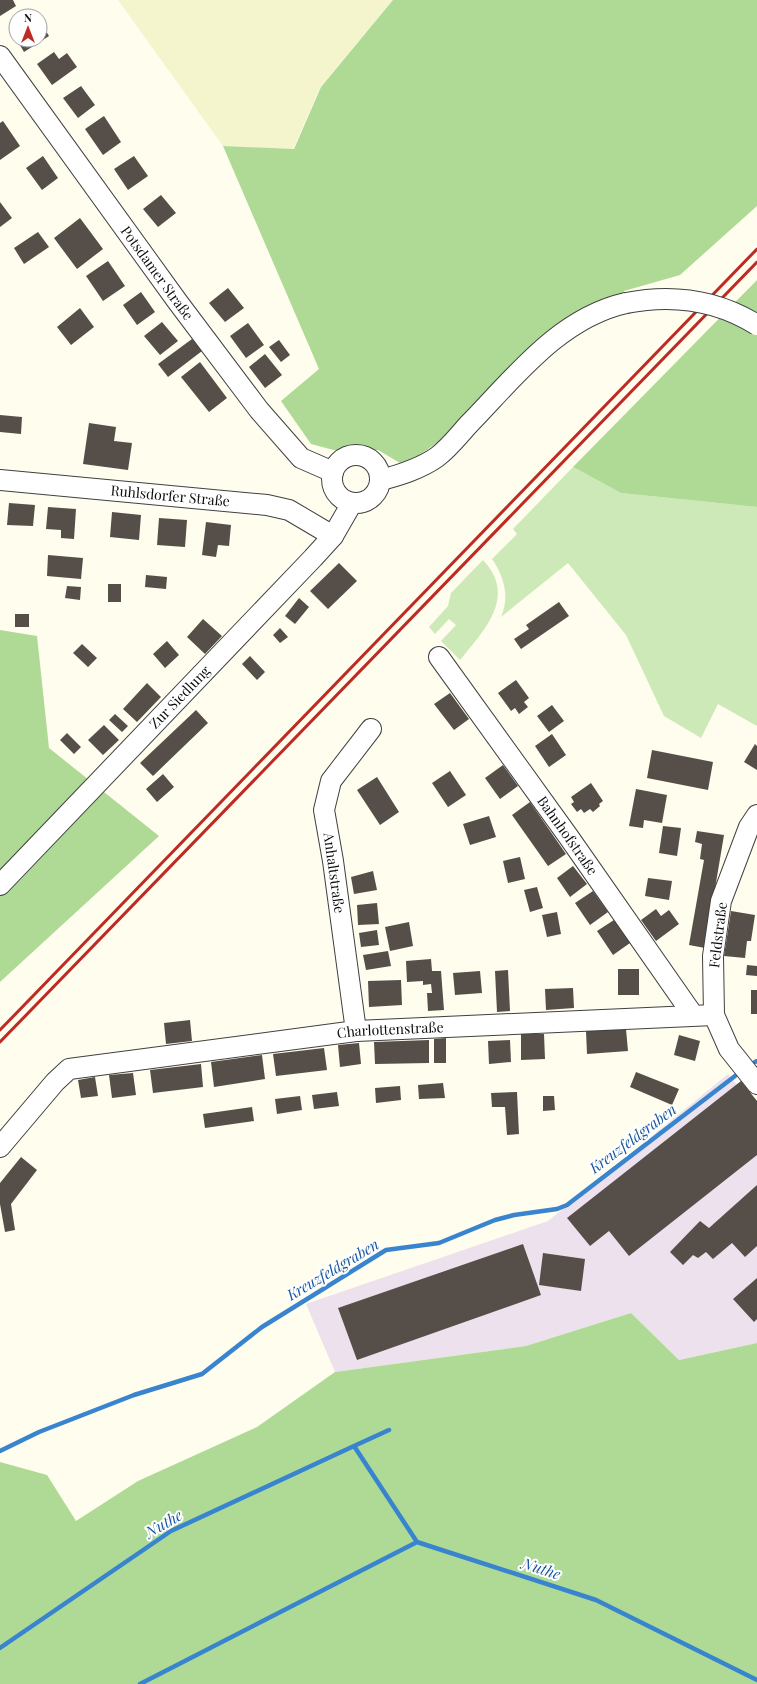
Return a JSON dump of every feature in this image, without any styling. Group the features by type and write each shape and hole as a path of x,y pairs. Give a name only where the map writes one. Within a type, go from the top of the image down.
{"street":[{"name":"Potsdamer Straße","path":"0,56 177,301 259,410 301,458 332,472"},
{"path":"381,480 407,473 437,456 529,362 560,335 590,316 626,303 657,299 686,300 723,308 757,325"},
{"path":"357,455 372,460 380,472 381,480 379,488 374,495 360,503 352,503 338,494 334,487 332,472 343,459 357,455"},
{"name":"Ruhlsdorfer Straße","path":"0,480 267,505 289,510 333,536"},
{"name":"Zur Siedlung","path":"0,885 333,536 352,503"},
{"name":"Bahnhofstraße","path":"439,657 693,1015"},
{"name":"Anhaltstraße","path":"356,1032 333,861 324,810 331,781 371,729"},
{"name":"Feldstraße","path":"714,1015 713,956 721,901 749,827 757,815"},
{"path":"714,1015 729,1049 757,1084"},
{"name":"Charlottenstraße","path":"0,1147 55,1082 69,1069 356,1032 714,1015"}],"shaded area":[{"path":"728,1074 757,1108 757,1343 679,1360 631,1313 526,1346 335,1372 306,1304 548,1221"}],"green space":[{"path":"118,0 393,0 321,86 293,149 223,146"},
{"path":"393,0 757,0 757,206 680,275 624,291 624,294 599,301 575,314 438,442 415,458 400,463 378,450 345,453 311,444 281,401 319,369 223,146 294,149 321,87"},
{"path":"757,280 757,507 621,493 573,467"},
{"path":"573,467 621,493 757,507 757,726 718,704 701,738 664,716 626,635 568,563 501,617 505,602 504,587 500,572 492,559 517,534 513,529"},
{"path":"483,560 493,574 497,587 497,600 487,625 460,660 441,641 456,625 449,619 435,634 429,627 448,606 451,593"},
{"path":"0,630 37,636 49,748 159,836 0,982"},
{"path":"631,1313 679,1360 757,1343 757,1684 0,1684 0,1462 47,1475 76,1521 138,1481 257,1427 335,1372 526,1346"}],"building":[{"path":"0,0 13,0 16,6 8,8 8,11 0,16"},
{"path":"22,48 30,48 24,52"},
{"path":"54,52 59,59 67,53 77,67 52,85 37,64"},
{"path":"81,86 95,105 78,118 63,98"},
{"path":"104,116 121,142 103,155 85,129"},
{"path":"3,121 20,146 0,160 0,123"},
{"path":"43,156 58,178 42,190 26,168"},
{"path":"134,156 148,176 128,190 114,169"},
{"path":"161,195 176,213 158,227 143,209"},
{"path":"0,202 12,218 0,227"},
{"path":"80,218 103,249 77,269 54,238"},
{"path":"38,232 49,247 24,264 14,248"},
{"path":"108,261 125,286 103,301 86,276"},
{"path":"228,288 244,308 225,322 209,303"},
{"path":"141,292 155,312 137,325 123,305"},
{"path":"80,308 94,327 71,345 57,327"},
{"path":"162,322 178,341 160,355 144,336"},
{"path":"248,323 264,345 246,358 230,336"},
{"path":"192,339 202,351 168,377 158,364"},
{"path":"279,340 290,355 281,362 269,347"},
{"path":"265,354 282,375 265,388 249,367"},
{"path":"200,362 227,398 209,412 181,377"},
{"path":"0,415 22,417 21,434 0,432"},
{"path":"89,423 116,427 114,441 132,443 128,470 83,464"},
{"path":"9,503 35,505 33,526 7,525"},
{"path":"48,507 76,509 74,539 61,538 61,530 46,529"},
{"path":"112,512 141,515 139,540 110,537"},
{"path":"159,518 187,520 185,547 157,545"},
{"path":"206,522 231,525 229,546 218,545 216,557 202,555"},
{"path":"48,555 83,558 81,579 47,576"},
{"path":"339,563 357,581 328,609 310,591"},
{"path":"146,575 167,577 166,589 145,587"},
{"path":"108,584 121,584 121,602 108,602"},
{"path":"67,586 81,587 80,600 65,598"},
{"path":"299,598 309,607 295,624 285,616"},
{"path":"559,602 569,616 521,649 514,639 529,629 526,625"},
{"path":"15,614 29,614 29,627 15,627"},
{"path":"203,619 222,636 205,654 187,637"},
{"path":"280,628 288,637 280,643 273,635"},
{"path":"167,641 179,655 165,668 153,654"},
{"path":"82,644 97,658 88,667 73,653"},
{"path":"250,656 265,672 257,680 242,664"},
{"path":"516,680 529,698 524,702 528,707 519,714 515,708 511,711 498,693"},
{"path":"147,683 161,697 137,722 123,709"},
{"path":"450,693 469,719 454,730 434,704"},
{"path":"552,705 564,721 549,732 537,716"},
{"path":"196,710 208,723 153,776 140,763"},
{"path":"115,714 128,726 122,732 109,720"},
{"path":"104,725 119,740 103,755 88,740"},
{"path":"67,733 81,747 74,754 60,740"},
{"path":"552,734 566,755 549,767 535,746"},
{"path":"755,744 757,746 757,770 744,762"},
{"path":"652,750 713,762 708,790 647,778"},
{"path":"503,765 518,786 500,799 485,778"},
{"path":"450,771 466,795 448,807 432,783"},
{"path":"163,774 174,787 157,802 146,789"},
{"path":"377,777 399,812 380,825 357,790"},
{"path":"591,783 603,801 593,812 590,809 584,813 581,809 577,812 571,804 574,802 571,797"},
{"path":"636,789 667,795 662,823 644,820 643,828 629,826"},
{"path":"530,802 566,854 548,866 512,815"},
{"path":"489,816 496,837 470,845 463,824"},
{"path":"663,826 681,828 677,856 659,853"},
{"path":"697,831 724,835 705,948 689,945 704,860 700,859 702,844 695,842"},
{"path":"520,857 525,879 508,883 503,861"},
{"path":"573,866 587,884 570,897 557,878"},
{"path":"373,871 377,890 354,894 351,877"},
{"path":"648,878 672,881 669,900 645,896"},
{"path":"537,887 543,908 530,912 524,890"},
{"path":"593,891 608,912 590,925 575,903"},
{"path":"377,903 379,924 358,925 357,905"},
{"path":"656,909 661,916 669,910 679,924 656,941 641,920"},
{"path":"731,911 755,915 751,941 747,941 745,958 724,956"},
{"path":"557,912 561,934 547,937 542,915"},
{"path":"614,920 630,943 613,955 597,931"},
{"path":"409,922 413,946 390,951 385,927"},
{"path":"377,930 379,945 361,947 359,933"},
{"path":"388,951 391,966 366,970 363,955"},
{"path":"431,959 432,971 441,971 444,1010 428,1011 427,993 432,993 431,984 423,985 423,981 407,982 406,961"},
{"path":"747,965 757,966 757,976 746,975"},
{"path":"618,969 639,969 639,995 618,995"},
{"path":"508,970 510,1011 497,1012 495,971"},
{"path":"480,971 482,993 455,995 453,973"},
{"path":"401,980 402,1005 369,1007 368,981"},
{"path":"573,988 574,1008 546,1010 545,989"},
{"path":"751,990 757,990 757,1014 751,1014"},
{"path":"190,1020 192,1041 166,1044 164,1023"},
{"path":"626,1029 628,1051 587,1054 586,1031"},
{"path":"521,1034 544,1034 545,1059 521,1060"},
{"path":"679,1035 700,1041 695,1061 674,1055"},
{"path":"446,1038 446,1063 434,1063 434,1039"},
{"path":"429,1040 429,1063 375,1064 374,1042"},
{"path":"510,1040 511,1062 489,1064 488,1041"},
{"path":"359,1043 361,1064 340,1067 338,1045"},
{"path":"324,1048 327,1070 276,1076 273,1054"},
{"path":"262,1055 265,1079 214,1087 211,1062"},
{"path":"201,1064 203,1087 153,1093 150,1070"},
{"path":"636,1072 679,1089 672,1105 630,1087"},
{"path":"133,1073 136,1095 112,1098 109,1075"},
{"path":"95,1077 98,1096 81,1098 78,1080"},
{"path":"741,1081 757,1101 757,1155 629,1256 609,1231 590,1246 567,1218"},
{"path":"443,1083 445,1098 419,1099 418,1085"},
{"path":"400,1086 401,1100 376,1103 375,1088"},
{"path":"337,1092 339,1106 314,1109 312,1095"},
{"path":"517,1092 519,1134 507,1135 505,1107 492,1107 491,1093"},
{"path":"300,1096 302,1110 277,1114 275,1099"},
{"path":"543,1096 554,1096 555,1110 543,1111"},
{"path":"252,1107 254,1121 205,1128 203,1114"},
{"path":"21,1157 37,1170 11,1204 15,1230 5,1232 0,1204 0,1183"},
{"path":"757,1185 757,1246 745,1257 732,1243 713,1259 706,1252 698,1258 693,1255 683,1265 670,1252 700,1221 709,1228"},
{"path":"523,1244 541,1295 357,1360 338,1308"},
{"path":"543,1253 585,1259 581,1291 539,1285"},
{"path":"757,1278 757,1319 754,1322 733,1299"}],"waterway":[{"name":"Kreuzfeldgraben","path":"0,1451 39,1432 134,1395 202,1374 262,1327 386,1250 439,1243 495,1220 514,1215 557,1209 567,1205 735,1076"},
{"name":"Nuthe","path":"354,1446 389,1430"},
{"name":"Nuthe","path":"0,1648 171,1531 354,1446 417,1542 596,1600 757,1680"},
{"path":"140,1684 417,1542"}],"railway":[{"path":"0,1030 757,249"},
{"path":"0,1042 757,262"}]}
